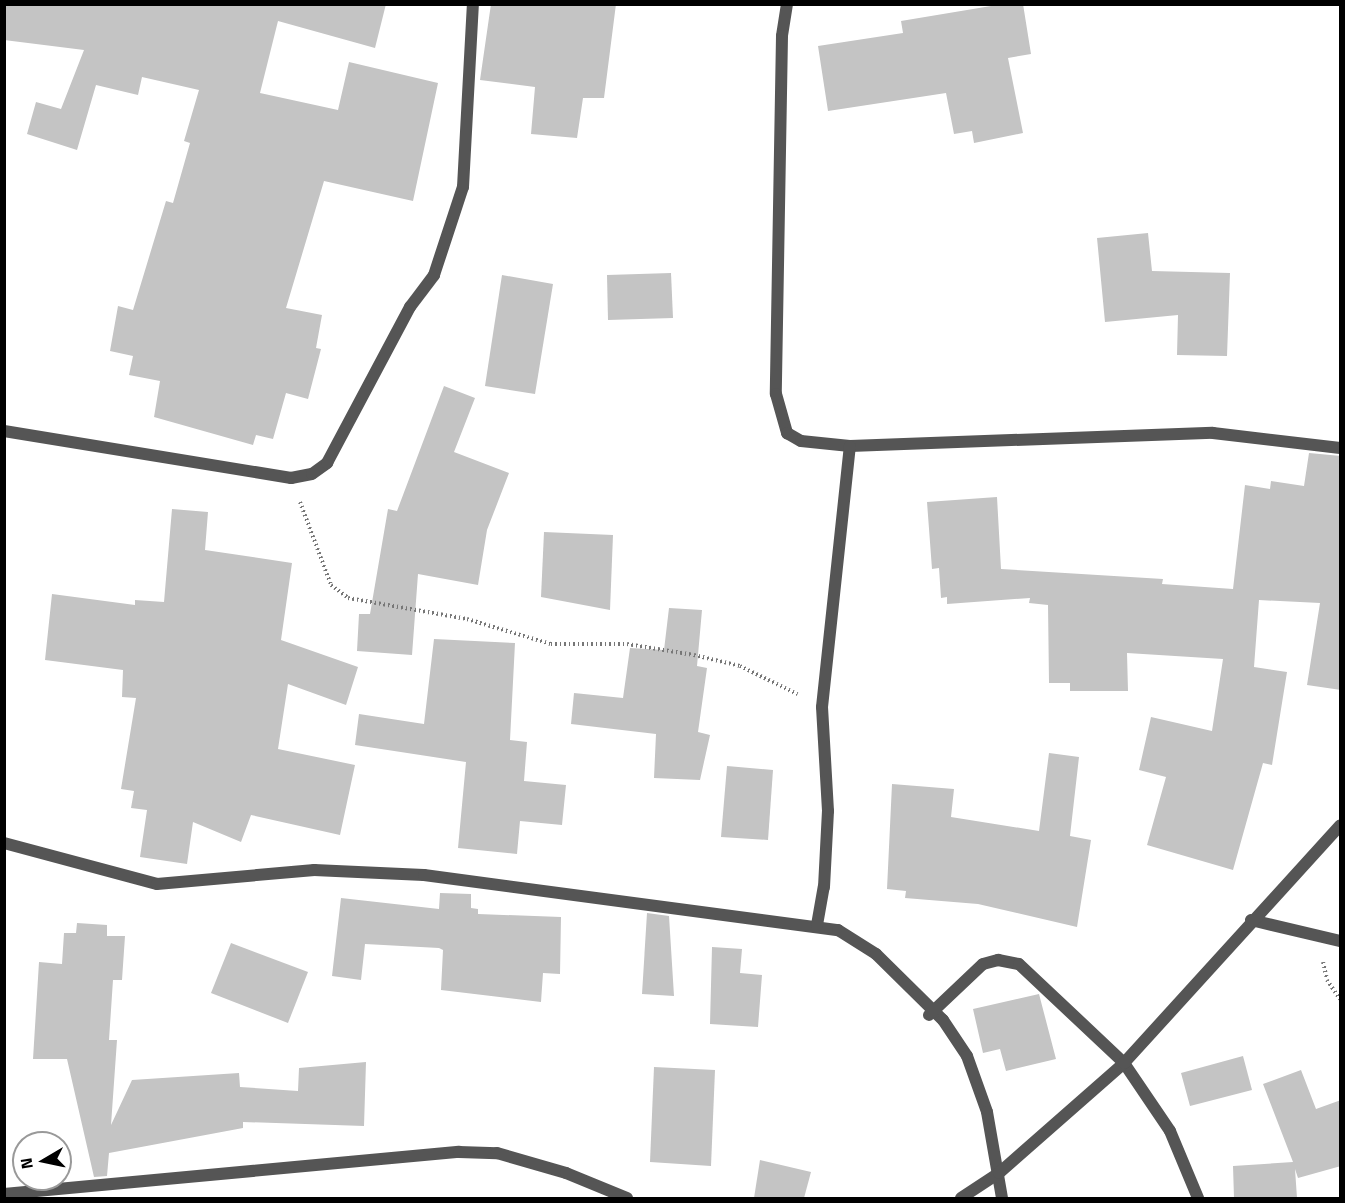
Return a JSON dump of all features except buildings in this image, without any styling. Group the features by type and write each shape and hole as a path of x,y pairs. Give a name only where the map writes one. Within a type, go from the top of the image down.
{"street":[{"path":"4,431 291,478 312,474 327,463 410,307 434,275 463,187 473,4"},
{"path":"787,4 782,36 776,394 787,433 801,441 850,446 1213,433 1341,448"},
{"path":"817,925 824,887 828,811 822,707 850,446"},
{"path":"961,1198 999,1173 1124,1063 1251,920 1341,826"},
{"path":"4,843 157,884 314,870 424,875 817,925 838,930 867,947 930,1013 967,1056 987,1112 1002,1198"},
{"path":"1251,920 1325,934 1341,941"},
{"path":"930,1013 983,964 1019,964 1042,982 1075,1022 1124,1063 1170,1131 1198,1198"},
{"path":"4,1194 459,1152 497,1153 566,1173 627,1198"}],"path":[{"path":"291,478 331,585 348,598 467,619 551,644 627,644 740,666 822,707"},
{"path":"1325,934 1323,967 1341,999"}]}
